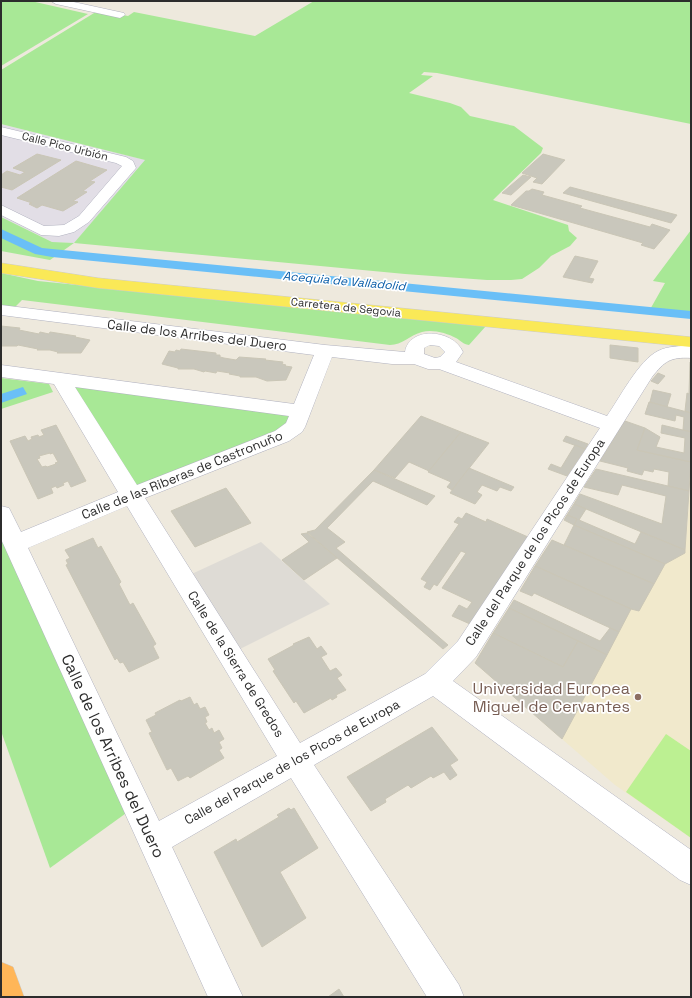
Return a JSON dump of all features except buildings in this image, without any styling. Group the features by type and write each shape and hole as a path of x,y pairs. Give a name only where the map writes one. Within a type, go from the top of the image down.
{"highway":[{"path":"1,979 7,997"}],"main road":[{"name":"Carretera de Segovia","path":"1,258 19,262 106,273 691,330"},
{"name":"Carretera de Segovia","path":"1,268 98,283 691,342"}],"street":[{"path":"56,1 120,15"},
{"name":"Calle Pico Urbión","path":"1,131 121,160 128,164 129,168 84,219 69,229 59,231 41,230 1,209"},
{"name":"Calle de los Arribes del Duero","path":"1,310 325,351 392,358 415,354 415,346 424,340 438,340 450,344 454,352 448,363 611,425"},
{"name":"Calle de las Riberas de Castronuño","path":"14,544 132,495 282,436 295,427 325,351"},
{"name":"Calle del Parque de los Picos de Europa","path":"152,841 434,682 467,649 645,374 658,358 668,353 691,352"},
{"path":"1,371 301,411"},
{"name":"Calle de la Sierra de Gredos","path":"60,379 295,760 447,997"},
{"name":"Calle de los Arribes del Duero","path":"1,514 152,841 226,997"},
{"path":"434,682 691,869"}],"shaded area":[{"path":"1,124 146,160 74,243 52,242 1,217"},
{"name":"Universidad Europea Miguel de Cervantes","path":"691,479 691,838 615,785 562,739 631,609 639,611 665,564 685,553"},
{"path":"261,542 330,604 230,654 183,578"}],"green space":[{"path":"1,1 31,1 88,14 1,66"},
{"path":"314,1 691,1 691,124 437,73 424,72 421,75 433,76 409,93 461,107 470,116 514,126 543,148 541,153 493,200 568,225 569,231 577,238 570,246 551,256 539,268 522,279 487,280 405,274 74,243 145,160 1,124 1,70 99,10 128,16 134,12 255,36"},
{"path":"1,217 52,242 74,243 50,260 1,251"},
{"path":"691,230 691,316 648,313 665,283 653,281"},
{"path":"1,273 38,281 486,326 469,345 456,338 439,332 426,331 418,333 394,345 390,345 22,300 11,311 1,310"},
{"path":"1,378 49,384 53,392 1,409"},
{"path":"60,379 301,411 295,427 132,495"},
{"path":"1,514 136,806 50,868 1,731"},
{"path":"666,734 691,751 691,838 626,792"}],"water":[{"path":"23,387 27,394 1,403 1,394"}],"waterway":[{"name":"Acequia de Valladolid","path":"1,233 39,251 52,253 691,315"}],"place":[{"name":"Universidad Europea Miguel de Cervantes","path":"638,697"}]}
